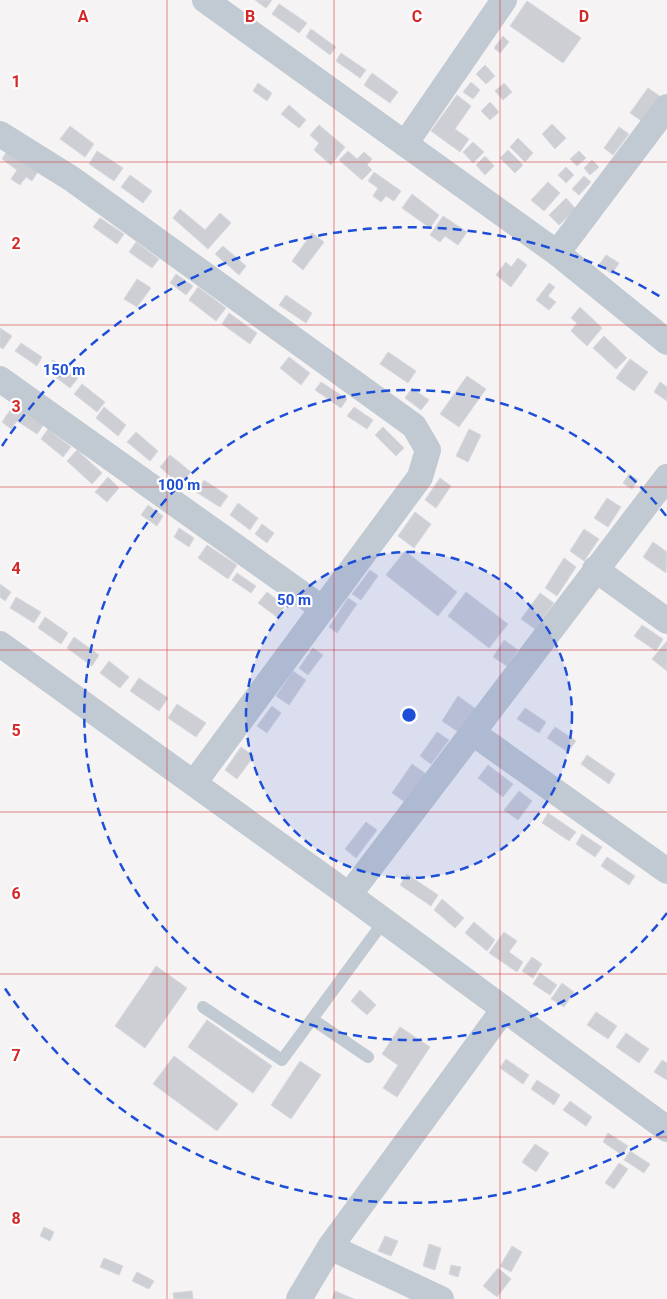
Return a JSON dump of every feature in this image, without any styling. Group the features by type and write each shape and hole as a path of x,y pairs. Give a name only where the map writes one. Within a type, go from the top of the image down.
{"street":[{"path":"206,0 557,253 667,342"},
{"path":"405,144 504,0"},
{"path":"557,253 667,107"},
{"path":"0,134 72,179 414,426 428,450 420,477 194,784"},
{"path":"0,379 322,609"},
{"path":"349,895 595,569 667,477"},
{"path":"595,569 667,621"},
{"path":"0,644 349,895 667,1129"},
{"path":"473,733 667,871"},
{"path":"300,1299 330,1247 504,1009"},
{"path":"330,1247 441,1299"}],"lane":[{"path":"203,1007 282,1060 384,921"},
{"path":"312,1019 368,1057"}],"building":[{"path":"255,0 272,0 266,8"},
{"path":"527,1 581,38 563,63 510,26"},
{"path":"279,4 307,23 299,33 272,14"},
{"path":"311,29 336,47 330,55 306,37"},
{"path":"503,36 509,42 500,53 494,48"},
{"path":"341,53 366,70 360,78 336,61"},
{"path":"485,65 495,76 486,84 476,74"},
{"path":"372,73 398,92 390,103 364,85"},
{"path":"471,82 480,90 473,99 463,92"},
{"path":"258,83 272,93 267,101 253,91"},
{"path":"504,83 512,92 503,100 495,91"},
{"path":"648,88 661,97 643,122 630,113"},
{"path":"457,95 471,106 455,129 469,139 460,152 431,131"},
{"path":"490,102 499,112 490,120 481,111"},
{"path":"289,105 306,120 299,128 281,114"},
{"path":"552,124 566,138 555,149 542,134"},
{"path":"319,125 345,147 331,165 314,150 319,143 310,135"},
{"path":"70,126 94,144 85,157 60,139"},
{"path":"619,127 629,134 613,155 604,148"},
{"path":"518,138 533,153 525,162 510,147"},
{"path":"473,142 484,152 473,163 463,152"},
{"path":"8,150 39,170 32,181 26,177 20,185 11,179 17,170 2,159"},
{"path":"508,150 523,165 515,173 500,158"},
{"path":"97,151 123,168 114,181 89,164"},
{"path":"348,151 357,159 364,152 372,159 367,165 372,170 362,180 339,160"},
{"path":"579,151 586,158 577,166 570,159"},
{"path":"485,156 494,166 485,175 476,165"},
{"path":"592,160 599,167 590,175 584,168"},
{"path":"566,167 574,175 566,183 558,175"},
{"path":"374,172 401,191 394,201 386,196 381,202 373,196 378,188 368,181"},
{"path":"130,175 152,191 143,203 121,187"},
{"path":"584,176 591,182 579,195 572,189"},
{"path":"548,182 560,193 544,211 531,200"},
{"path":"412,194 439,215 430,228 402,208"},
{"path":"566,198 576,209 559,225 549,215"},
{"path":"180,209 205,230 220,213 231,223 208,249 173,218"},
{"path":"443,216 467,232 458,245 445,236 440,242 430,235"},
{"path":"100,218 124,234 117,244 93,227"},
{"path":"312,233 324,242 303,270 292,261"},
{"path":"136,242 159,259 152,268 129,252"},
{"path":"223,246 246,266 239,275 215,254"},
{"path":"606,255 619,263 612,274 599,265"},
{"path":"518,258 527,265 511,287 496,275 506,262 511,267"},
{"path":"176,274 193,286 186,295 170,283"},
{"path":"137,279 151,288 137,307 124,299"},
{"path":"549,283 555,287 548,296 556,302 549,310 536,300"},
{"path":"198,287 226,308 216,321 189,300"},
{"path":"286,295 312,313 306,323 279,305"},
{"path":"580,307 602,328 587,346 571,331 577,323 571,318"},
{"path":"229,313 257,333 250,344 222,324"},
{"path":"0,328 12,336 3,349 0,347"},
{"path":"604,336 627,358 616,369 593,348"},
{"path":"21,343 42,357 37,366 15,351"},
{"path":"388,352 416,371 408,383 380,364"},
{"path":"289,357 310,373 301,385 280,368"},
{"path":"630,359 648,372 634,391 616,378"},
{"path":"53,360 78,378 70,388 46,370"},
{"path":"467,376 486,389 459,427 440,414"},
{"path":"321,382 347,399 341,408 315,390"},
{"path":"660,382 667,387 667,401 654,392"},
{"path":"82,384 105,402 97,412 74,394"},
{"path":"412,388 429,400 421,410 405,398"},
{"path":"15,403 45,423 37,434 17,421 11,429 2,422"},
{"path":"104,407 126,425 118,436 96,418"},
{"path":"354,407 373,420 367,429 347,416"},
{"path":"383,427 404,448 396,456 375,435"},
{"path":"48,429 71,447 63,457 41,439"},
{"path":"469,429 481,435 468,462 456,456"},
{"path":"136,432 158,451 150,461 127,442"},
{"path":"77,450 102,473 92,484 67,461"},
{"path":"170,455 191,472 180,485 160,467"},
{"path":"629,474 638,480 632,489 623,483"},
{"path":"108,477 119,488 107,502 95,492"},
{"path":"440,478 451,486 436,508 425,500"},
{"path":"204,480 228,496 220,507 196,492"},
{"path":"607,498 621,507 608,527 594,518"},
{"path":"238,503 258,518 250,530 230,515"},
{"path":"148,505 163,516 157,526 141,515"},
{"path":"415,512 431,524 414,548 398,536"},
{"path":"262,524 274,533 267,543 255,534"},
{"path":"179,528 194,538 189,547 174,537"},
{"path":"584,529 599,539 584,561 570,551"},
{"path":"653,542 667,552 666,573 643,557"},
{"path":"207,545 237,565 228,579 198,558"},
{"path":"405,551 457,592 438,616 386,575"},
{"path":"564,558 576,567 557,596 545,588"},
{"path":"370,570 378,576 361,600 352,594"},
{"path":"237,573 256,586 251,593 232,580"},
{"path":"0,584 11,592 5,601 0,597"},
{"path":"267,592 285,606 277,617 258,603"},
{"path":"466,592 508,624 489,648 448,616"},
{"path":"540,593 554,603 535,629 521,619"},
{"path":"16,597 41,612 34,623 10,608"},
{"path":"348,598 357,604 337,633 329,627"},
{"path":"45,617 68,633 61,644 38,628"},
{"path":"642,625 663,639 656,651 634,636"},
{"path":"74,637 99,655 92,666 67,648"},
{"path":"504,640 518,650 507,666 493,657"},
{"path":"667,641 667,671 652,659"},
{"path":"313,648 323,655 308,675 299,668"},
{"path":"109,661 129,677 120,688 100,673"},
{"path":"293,671 306,680 289,705 276,696"},
{"path":"139,678 168,698 159,711 130,691"},
{"path":"458,696 476,709 460,733 442,721"},
{"path":"177,704 206,723 196,737 168,718"},
{"path":"272,706 281,713 267,733 257,726"},
{"path":"525,708 546,722 539,733 517,719"},
{"path":"555,727 576,741 568,752 547,738"},
{"path":"437,732 449,740 431,764 420,756"},
{"path":"241,747 254,756 237,779 225,770"},
{"path":"587,755 615,774 609,784 581,764"},
{"path":"412,764 429,776 409,805 392,793"},
{"path":"488,765 513,784 503,797 478,778"},
{"path":"519,791 532,801 518,820 504,810"},
{"path":"548,813 576,832 569,841 542,823"},
{"path":"366,822 377,830 356,858 345,849"},
{"path":"582,834 602,847 595,857 576,844"},
{"path":"607,857 635,876 629,885 601,866"},
{"path":"407,874 438,895 431,906 400,885"},
{"path":"442,899 464,918 455,928 434,910"},
{"path":"474,922 495,940 487,951 465,933"},
{"path":"504,932 517,941 509,952 523,962 517,972 489,953"},
{"path":"532,957 542,964 533,978 522,971"},
{"path":"156,966 187,988 145,1048 115,1026"},
{"path":"540,973 557,985 550,995 533,984"},
{"path":"562,983 574,992 564,1007 551,999"},
{"path":"360,990 376,1005 367,1015 351,1001"},
{"path":"596,1012 617,1026 608,1039 587,1025"},
{"path":"207,1020 272,1066 253,1093 188,1047"},
{"path":"400,1027 430,1047 397,1097 383,1088 398,1065 382,1054"},
{"path":"626,1033 649,1049 639,1063 616,1047"},
{"path":"174,1056 238,1104 217,1131 153,1084"},
{"path":"506,1059 529,1075 523,1084 500,1068"},
{"path":"662,1060 667,1063 667,1080 654,1072"},
{"path":"300,1061 321,1075 291,1119 271,1105"},
{"path":"537,1080 560,1095 554,1105 531,1089"},
{"path":"570,1101 592,1117 586,1126 563,1110"},
{"path":"608,1133 628,1146 622,1155 603,1142"},
{"path":"535,1144 549,1153 536,1172 522,1162"},
{"path":"630,1151 650,1164 644,1173 624,1160"},
{"path":"619,1163 628,1169 614,1189 605,1183"},
{"path":"44,1227 54,1232 50,1241 40,1236"},
{"path":"385,1236 398,1241 391,1256 378,1251"},
{"path":"429,1244 441,1248 435,1270 423,1266"},
{"path":"512,1246 522,1252 511,1272 500,1266"},
{"path":"104,1258 123,1266 119,1275 100,1267"},
{"path":"451,1265 461,1267 458,1277 449,1274"},
{"path":"498,1268 511,1279 497,1297 483,1286"},
{"path":"137,1272 154,1281 149,1289 132,1281"},
{"path":"192,1291 193,1299 174,1299 173,1293"},
{"path":"335,1291 354,1299 332,1299"}]}
